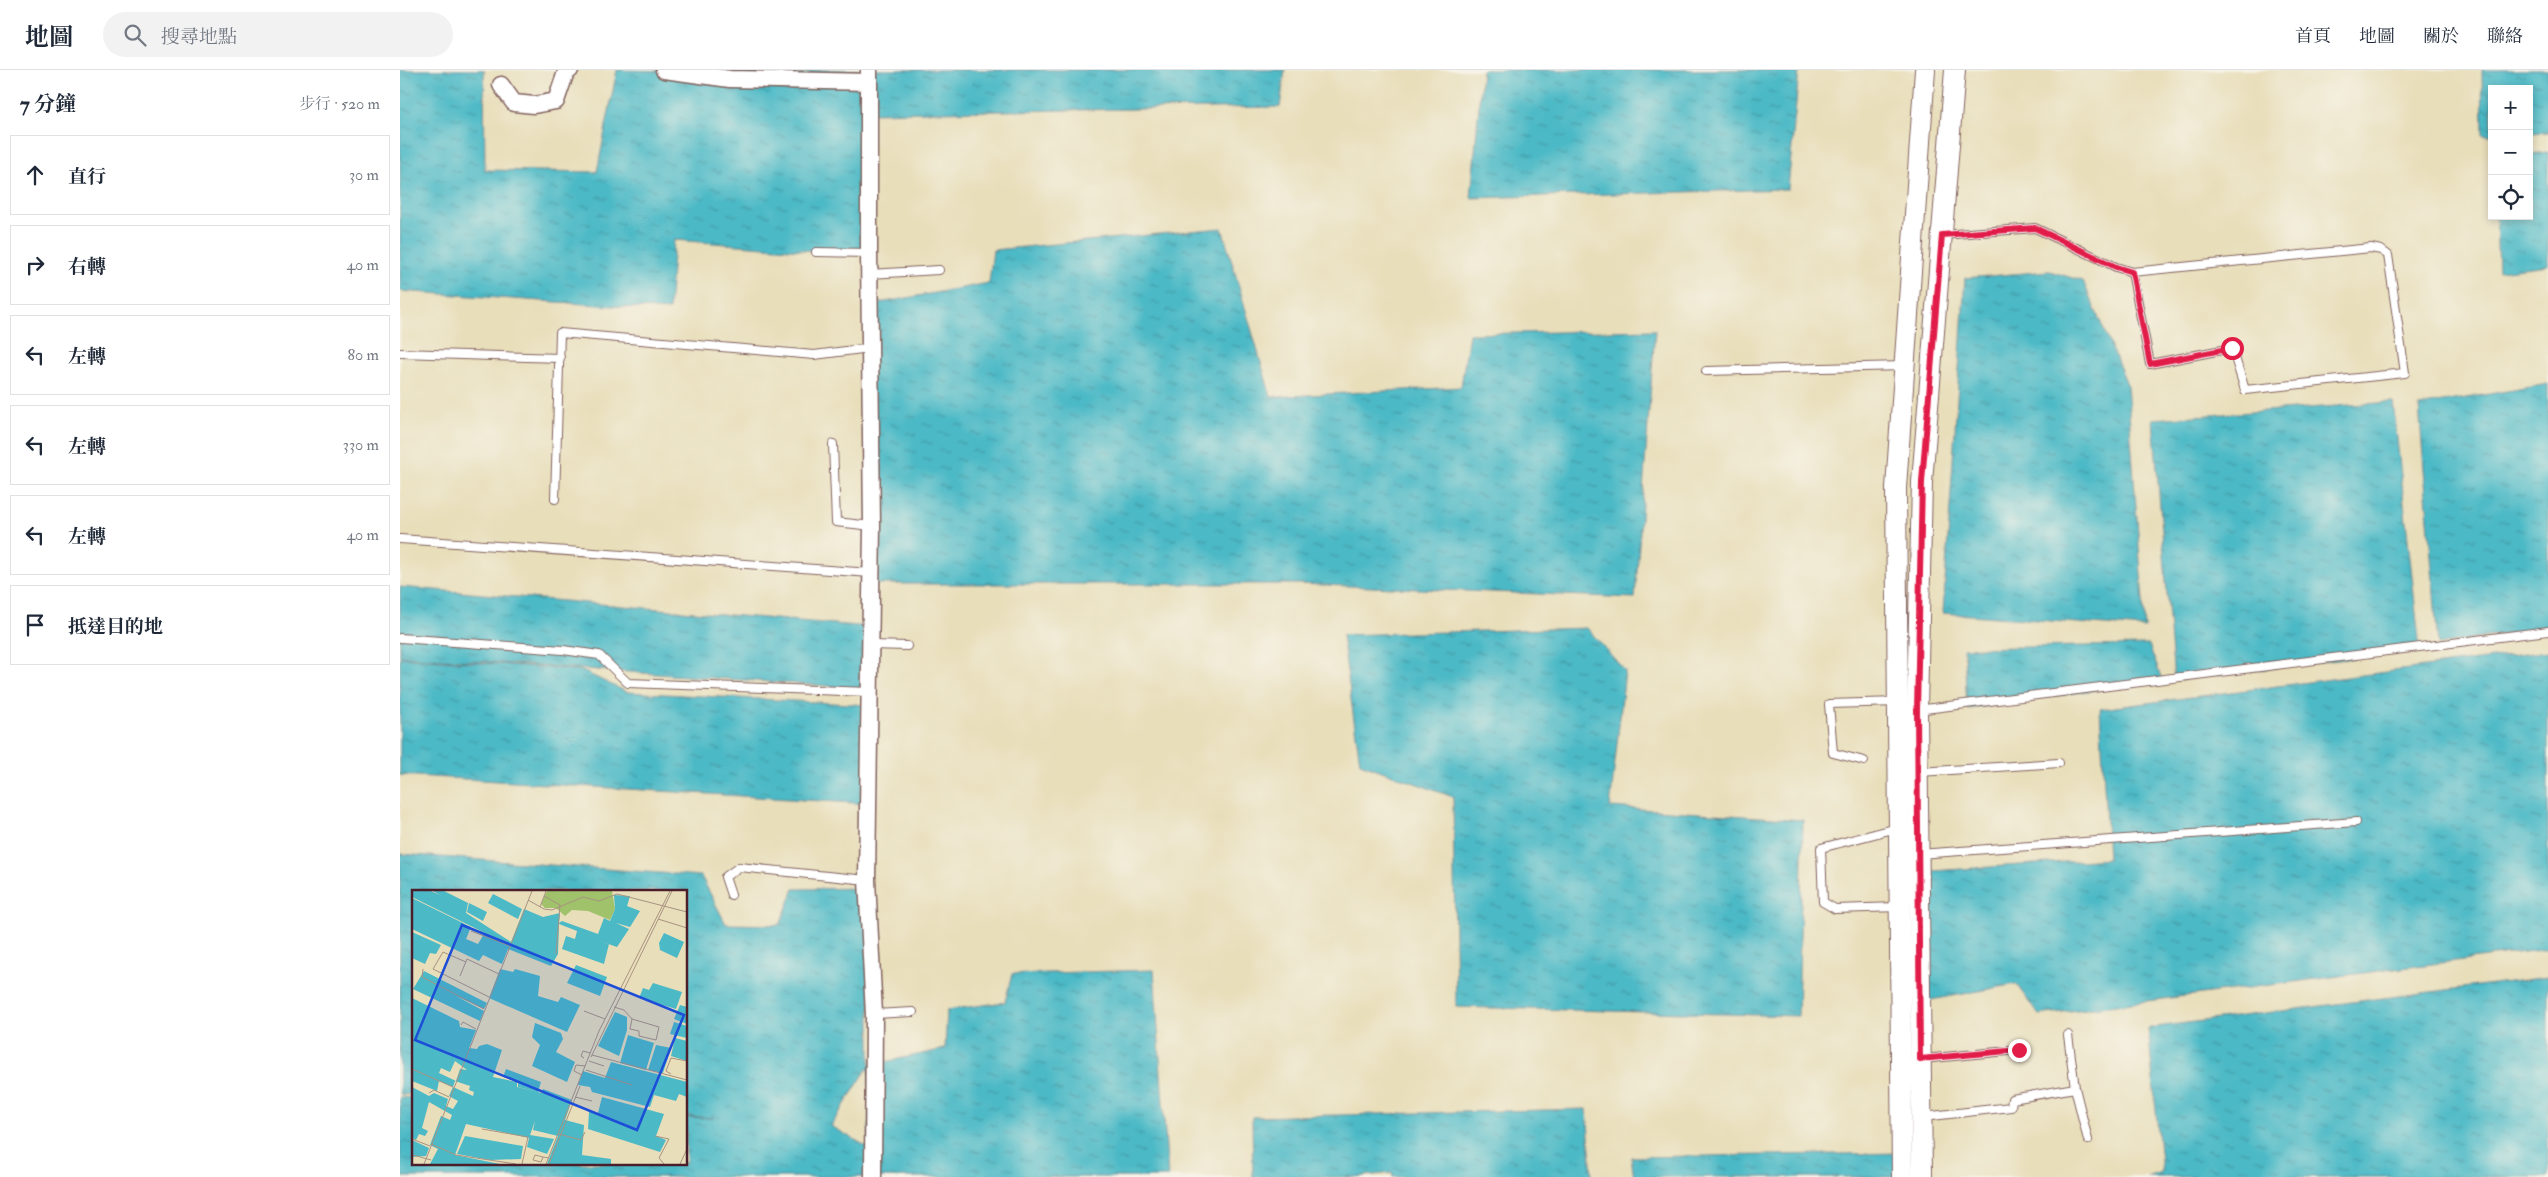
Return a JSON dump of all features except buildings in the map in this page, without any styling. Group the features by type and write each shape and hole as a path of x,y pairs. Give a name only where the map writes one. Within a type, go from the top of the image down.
{"street":[{"path":"501,85 514,103 534,106 556,101 566,72 570,70"},
{"path":"664,70 730,79 870,76 869,274 872,526 867,880 874,1014 873,1177"},
{"path":"1902,1177 1896,488 1925,70"},
{"path":"1922,1177 1917,855 1917,710 1922,482 1955,70"}],"lane":[{"path":"1942,235 2035,228 2116,267 2132,272 2371,248 2381,250 2388,255 2405,373 2245,390 2232,348 2150,364 2132,272"},
{"path":"816,252 869,252"},
{"path":"869,274 939,270"},
{"path":"555,498 560,333 814,356 870,348"},
{"path":"400,353 560,358"},
{"path":"1706,371 1904,366"},
{"path":"833,444 836,522 872,526"},
{"path":"400,539 871,573"},
{"path":"1917,710 2548,631"},
{"path":"400,638 563,650 599,655 628,683 869,692"},
{"path":"870,645 907,646"},
{"path":"1864,761 1833,754 1829,704 1898,702"},
{"path":"1917,772 2058,763"},
{"path":"1917,855 2356,822"},
{"path":"1899,827 1821,848 1823,902 1835,909 1899,906"},
{"path":"731,895 724,877 739,867 867,880"},
{"path":"874,1014 913,1012"},
{"path":"2068,1035 2075,1088 2088,1140"},
{"path":"1920,1059 2019,1050"},
{"path":"1921,1117 2011,1107 2012,1099 2075,1088"}],"water":[{"path":"400,70 484,70 485,170 597,172 617,70 848,76 778,70 1285,70 1280,107 865,113 868,255 674,240 669,310 400,291"},
{"path":"1482,70 1799,70 1788,189 1471,198"},
{"path":"2482,70 2548,70 2548,132 2533,133 2533,85 2488,85 2488,135 2483,135"},
{"path":"2548,152 2548,265 2498,271 2496,220 2533,220 2533,154"},
{"path":"1222,228 1271,397 1461,387 1469,334 1655,330 1635,598 1299,584 869,584 868,305 989,283 993,250"},
{"path":"2049,271 2083,281 2127,384 2145,628 1943,613 1965,278"},
{"path":"2548,384 2548,627 2438,645 2419,406"},
{"path":"2393,402 2420,650 2174,680 2153,419"},
{"path":"400,587 870,627 870,689 400,656"},
{"path":"1587,628 1625,671 1610,807 1803,820 1798,1016 1456,1007 1453,797 1360,763 1342,635"},
{"path":"2149,645 2162,680 1967,709 1964,648"},
{"path":"2548,651 2548,949 2039,1015 2016,984 1905,1005 1903,873 2108,859 2100,709"},
{"path":"400,657 580,670 627,692 870,705 870,804 400,775"},
{"path":"400,854 701,876 726,924 780,925 794,889 870,888 870,1065 945,1049 947,1010 1005,1002 1012,974 1154,970 1168,1177 400,1177 400,1097 412,1098 412,1164 688,1164 688,1117 714,1118 688,1116 688,890 412,890 412,1095 400,1094","holes":["869,1066 869,1148 831,1126"]},
{"path":"2548,977 2548,1177 2146,1177 2162,1172 2148,1028"},
{"path":"1587,1109 1592,1177 1393,1177 1392,1173 1353,1177 1253,1177 1252,1117"},
{"path":"1907,1153 1908,1177 1634,1177 1631,1157"}],"route":[{"path":"2019,1050 1920,1059 1917,710 1922,482 1942,235 2035,228 2116,267 2132,272 2150,364 2232,348"}]}
